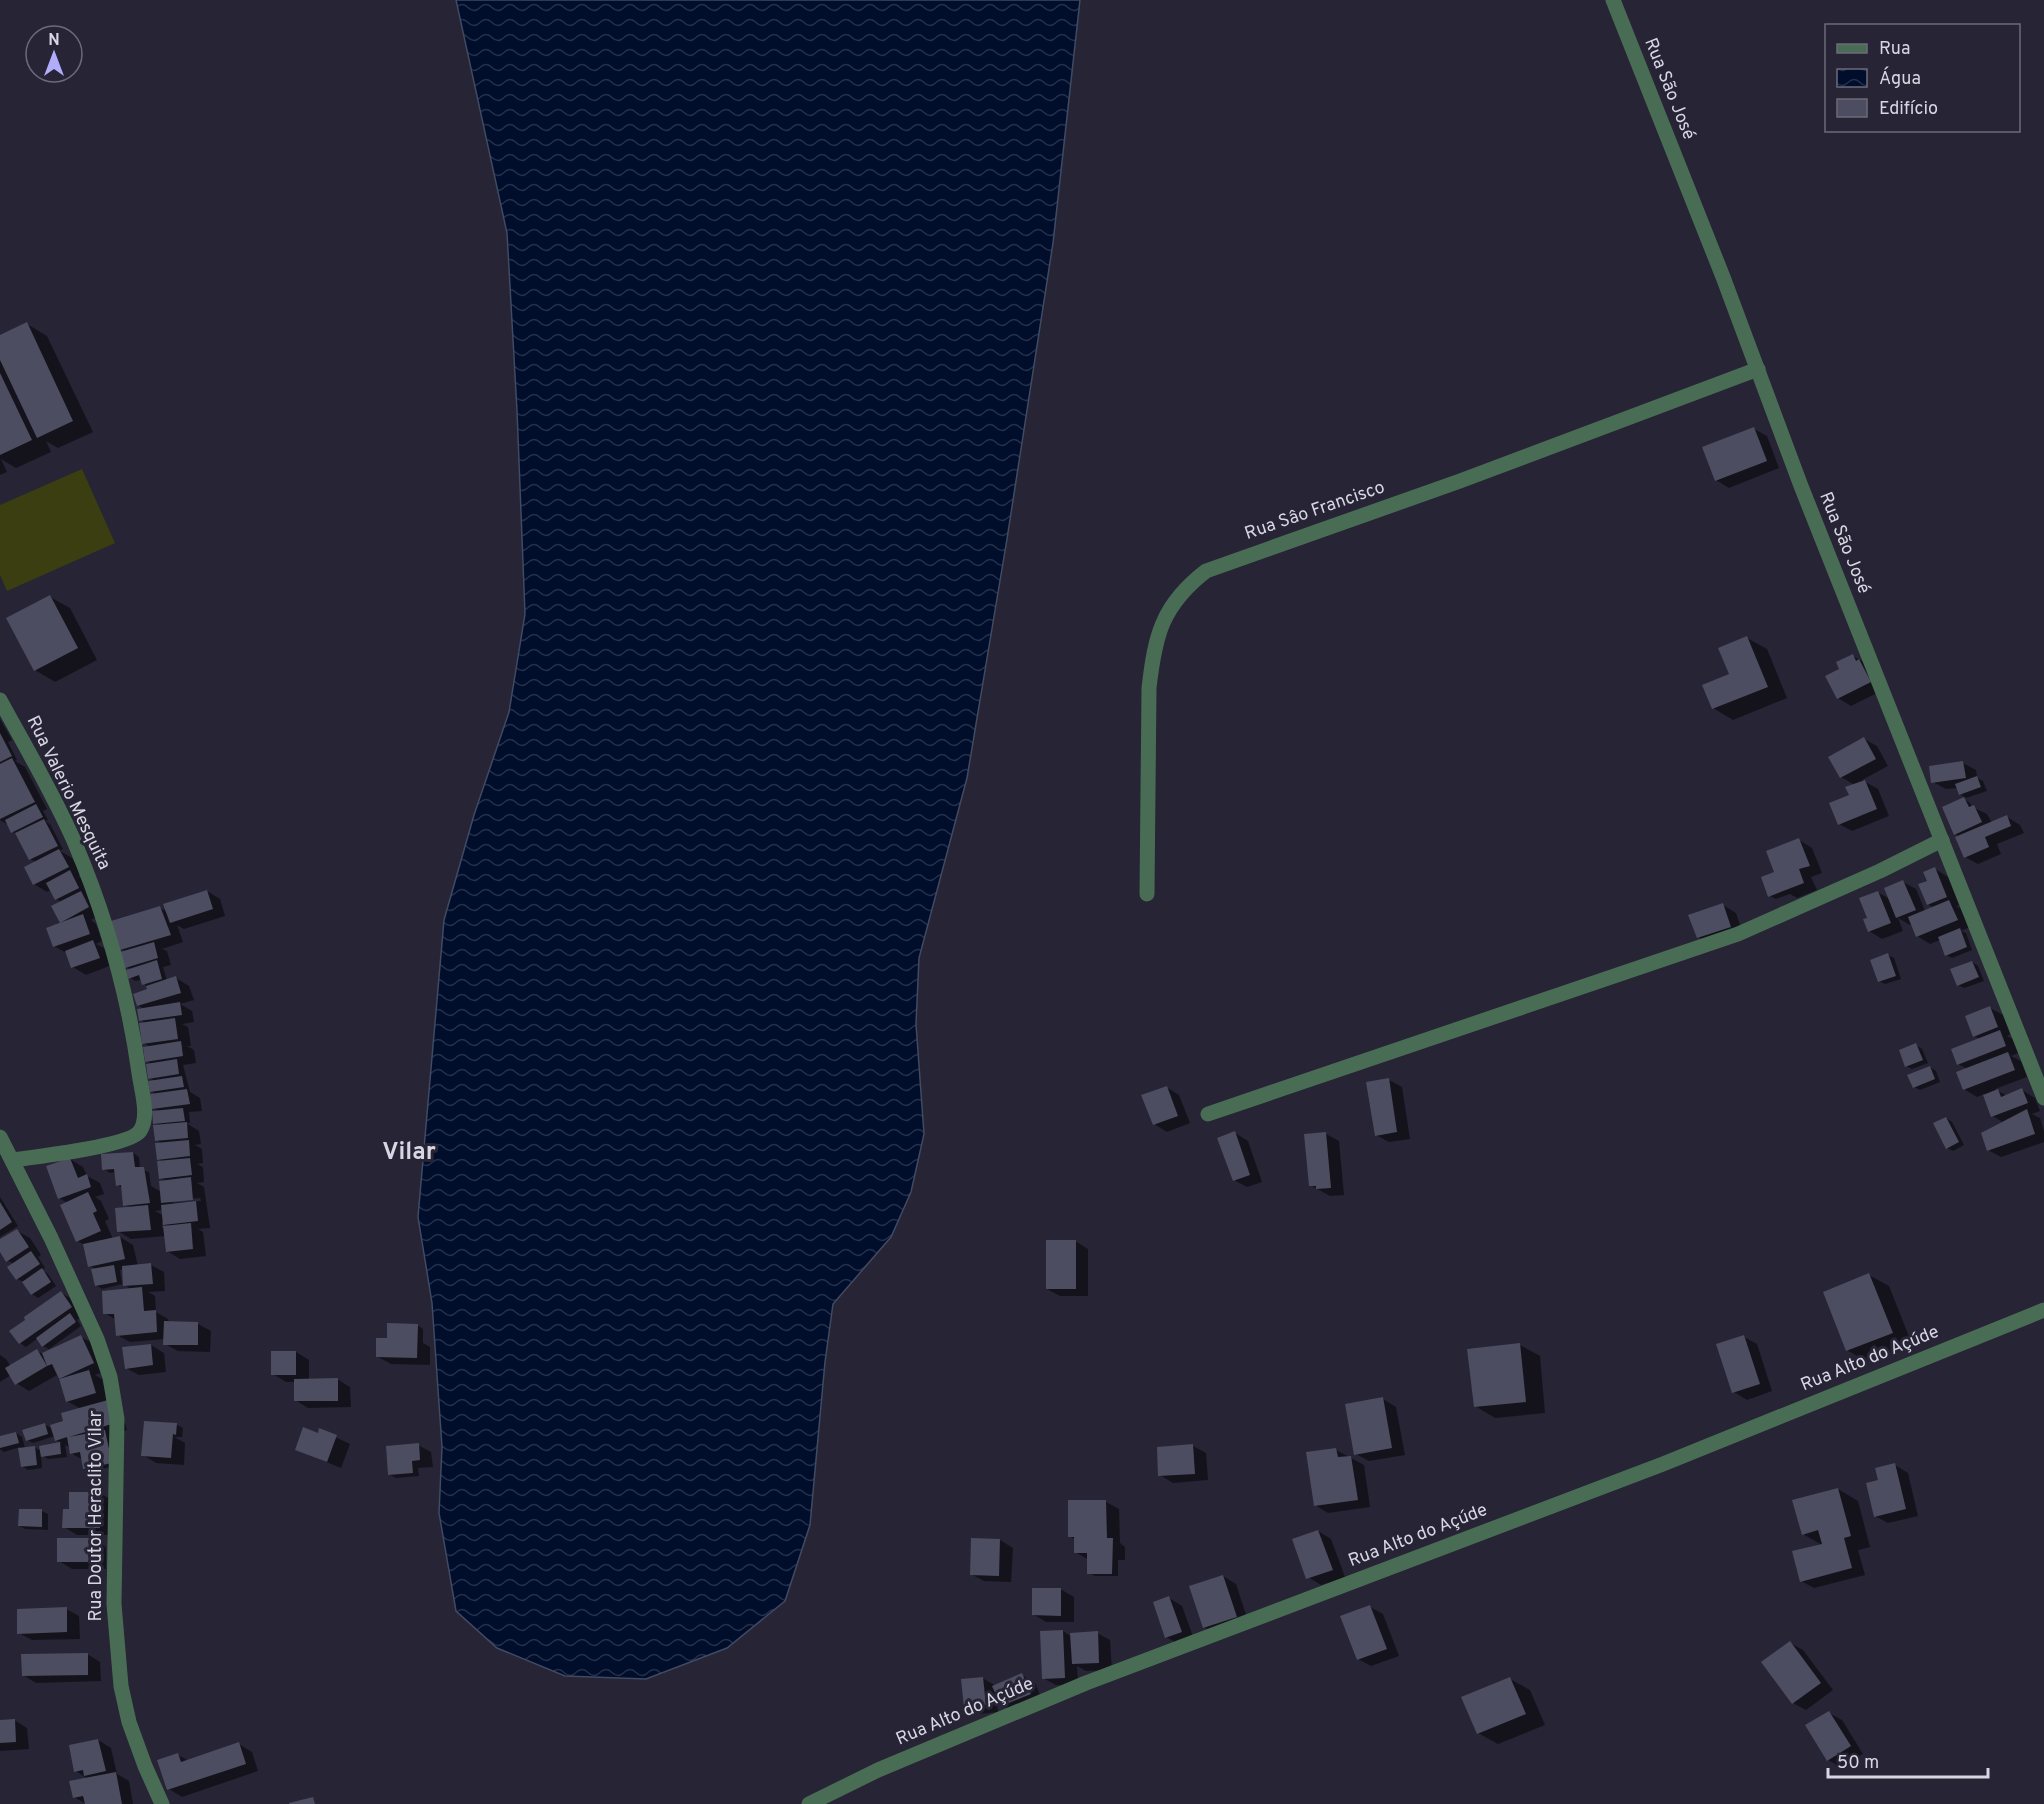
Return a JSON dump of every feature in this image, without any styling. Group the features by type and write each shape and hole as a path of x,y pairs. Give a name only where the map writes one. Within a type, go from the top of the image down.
{"street":[{"name":"Rua São José","path":"1613,0 1758,369 1800,486 2044,1098"},
{"name":"Rua Sâo Francisco","path":"1147,894 1149,688 1152,658 1159,630 1171,606 1187,585 1206,571 1460,481 1758,369"},
{"name":"Rua Valerio Mesquita","path":"0,700 73,840 94,892 117,966 135,1050 145,1116 140,1132 131,1138 90,1148 13,1160"},
{"path":"1208,1114 1738,934 1880,871 1941,840"},
{"name":"Rua Doutor Heraclito Vilar","path":"0,1137 97,1339 115,1398 117,1419 114,1604 121,1686 129,1722 162,1804"},
{"name":"Rua Alto do Açúde","path":"808,1804 878,1770 1086,1683 1663,1464 2044,1310"}],"green space":[{"path":"82,469 115,543 7,591 0,575 0,505"}],"water":[{"path":"456,0 1080,0 1053,243 967,778 919,958 916,1024 924,1134 911,1192 891,1237 833,1304 825,1362 810,1525 785,1601 727,1648 646,1679 565,1676 497,1648 456,1611 439,1513 442,1447 432,1303 418,1217 444,920 474,815 509,712 525,614 507,233"}],"building":[{"path":"27,322 73,421 37,438 0,360 0,335"},
{"path":"0,373 32,440 0,455"},
{"path":"1754,427 1767,461 1715,481 1702,447"},
{"path":"50,595 78,648 34,671 6,618"},
{"path":"1747,636 1768,687 1712,709 1702,685 1729,674 1718,648"},
{"path":"1853,654 1856,661 1859,659 1871,682 1837,699 1825,676 1839,669 1836,662"},
{"path":"0,733 12,756 0,762"},
{"path":"1864,737 1876,759 1840,778 1828,757"},
{"path":"12,758 35,802 0,819 0,764"},
{"path":"1963,761 1966,778 1931,783 1929,766"},
{"path":"1977,776 1981,787 1959,795 1955,784"},
{"path":"1865,780 1877,809 1838,825 1829,803 1849,795 1845,787"},
{"path":"1964,797 1969,807 1974,805 1982,822 1954,835 1942,807"},
{"path":"36,804 43,817 11,833 5,820"},
{"path":"2007,815 2011,826 1985,837 1989,847 1964,858 1955,837"},
{"path":"44,819 58,846 29,860 15,833"},
{"path":"1799,838 1810,866 1799,869 1804,883 1768,897 1761,877 1774,872 1766,851"},
{"path":"59,849 69,867 33,885 24,867"},
{"path":"1935,867 1947,897 1927,905 1918,884 1927,881 1923,872"},
{"path":"70,870 79,888 55,900 46,883"},
{"path":"1903,880 1916,910 1896,918 1884,888"},
{"path":"207,890 213,909 170,923 163,904"},
{"path":"81,891 89,907 60,923 51,906"},
{"path":"1878,891 1891,923 1868,932 1863,919 1867,918 1859,898"},
{"path":"1949,900 1958,920 1916,937 1908,917"},
{"path":"1723,903 1731,927 1697,938 1688,915"},
{"path":"160,906 171,935 120,950 111,921"},
{"path":"83,914 90,934 53,947 46,928"},
{"path":"1960,928 1967,947 1945,956 1938,937"},
{"path":"93,940 100,958 71,968 65,951"},
{"path":"154,942 158,958 125,968 120,952"},
{"path":"1888,953 1896,976 1878,982 1870,960"},
{"path":"157,960 162,979 142,985 139,975 128,979 126,970"},
{"path":"1972,961 1979,977 1957,986 1950,969"},
{"path":"176,976 181,993 137,1006 133,994 147,989 146,986"},
{"path":"180,1002 182,1015 139,1021 137,1009"},
{"path":"1990,1006 1998,1027 1973,1037 1965,1016"},
{"path":"175,1018 178,1039 142,1044 139,1023"},
{"path":"2000,1030 2006,1046 1957,1065 1951,1049"},
{"path":"181,1041 183,1056 145,1062 143,1047"},
{"path":"1916,1043 1923,1060 1905,1067 1899,1050"},
{"path":"2008,1052 2015,1070 1963,1090 1956,1072"},
{"path":"177,1059 179,1074 148,1079 146,1064"},
{"path":"1930,1066 1935,1079 1913,1088 1907,1075"},
{"path":"182,1076 184,1087 150,1092 148,1081"},
{"path":"1389,1078 1397,1132 1375,1136 1366,1082"},
{"path":"1167,1086 1178,1116 1153,1125 1141,1095"},
{"path":"2022,1088 2028,1103 1991,1117 1983,1095 1998,1089 2001,1097"},
{"path":"187,1089 190,1104 152,1109 150,1094"},
{"path":"183,1108 185,1121 153,1124 152,1111"},
{"path":"2027,1109 2035,1134 1987,1151 1981,1133"},
{"path":"1946,1117 1959,1142 1946,1149 1933,1123"},
{"path":"187,1122 188,1138 155,1141 153,1125"},
{"path":"1235,1131 1250,1175 1233,1181 1217,1138"},
{"path":"1326,1132 1331,1188 1316,1189 1316,1186 1309,1186 1304,1134"},
{"path":"189,1140 190,1156 157,1160 155,1143"},
{"path":"133,1152 135,1167 144,1167 150,1203 123,1206 121,1185 116,1186 114,1169 102,1170 101,1154"},
{"path":"70,1158 78,1178 87,1174 91,1187 58,1199 46,1166"},
{"path":"190,1158 192,1175 159,1179 157,1161"},
{"path":"191,1177 193,1200 161,1203 159,1181"},
{"path":"88,1192 97,1211 93,1213 101,1231 76,1242 60,1205"},
{"path":"196,1201 198,1221 163,1225 161,1205"},
{"path":"0,1202 12,1222 0,1230"},
{"path":"148,1205 151,1230 117,1232 115,1208"},
{"path":"191,1223 193,1249 166,1252 163,1226"},
{"path":"17,1229 29,1247 6,1262 0,1252 0,1239"},
{"path":"120,1236 125,1259 88,1267 83,1244"},
{"path":"1046,1240 1076,1240 1076,1289 1046,1289"},
{"path":"31,1251 40,1264 16,1280 7,1267"},
{"path":"151,1263 153,1284 123,1286 122,1266"},
{"path":"114,1265 117,1282 95,1286 91,1269"},
{"path":"42,1268 51,1282 31,1295 22,1282"},
{"path":"1869,1273 1893,1333 1846,1351 1823,1292"},
{"path":"142,1287 144,1311 156,1310 157,1332 116,1336 114,1314 103,1314 102,1291"},
{"path":"61,1291 72,1307 19,1344 9,1331 25,1320 24,1317"},
{"path":"70,1313 76,1322 42,1347 36,1338"},
{"path":"164,1321 198,1322 198,1345 163,1345"},
{"path":"387,1323 418,1324 417,1358 376,1357 376,1338 387,1338"},
{"path":"81,1335 94,1363 59,1379 52,1364 47,1366 42,1353"},
{"path":"1744,1335 1760,1384 1732,1393 1716,1344"},
{"path":"1520,1343 1526,1402 1474,1407 1467,1349"},
{"path":"151,1344 153,1365 125,1369 122,1347"},
{"path":"37,1349 47,1366 15,1385 5,1368"},
{"path":"271,1351 296,1351 296,1375 271,1375"},
{"path":"89,1370 96,1393 66,1402 59,1379"},
{"path":"338,1378 338,1401 294,1401 294,1379"},
{"path":"1383,1397 1392,1448 1354,1455 1345,1404"},
{"path":"108,1400 115,1423 69,1437 105,1430 112,1463 83,1469 80,1452 70,1454 67,1437 55,1441 50,1425 63,1421 61,1413"},
{"path":"144,1421 177,1423 176,1435 173,1434 171,1458 141,1456"},
{"path":"45,1423 48,1434 26,1441 22,1430"},
{"path":"303,1427 318,1433 319,1428 337,1435 327,1462 295,1450"},
{"path":"16,1432 19,1443 0,1448 0,1436"},
{"path":"60,1442 61,1454 41,1457 39,1446"},
{"path":"419,1443 420,1460 412,1461 413,1473 388,1475 386,1446"},
{"path":"1193,1444 1195,1474 1158,1476 1157,1447"},
{"path":"35,1446 37,1465 21,1467 18,1448"},
{"path":"1336,1448 1338,1457 1351,1456 1358,1500 1314,1506 1306,1452"},
{"path":"1895,1463 1906,1509 1874,1517 1866,1483 1878,1480 1875,1468"},
{"path":"1838,1488 1851,1536 1844,1538 1852,1568 1800,1582 1792,1551 1822,1544 1818,1530 1802,1535 1792,1500"},
{"path":"69,1492 101,1492 100,1528 62,1528 63,1509 69,1509"},
{"path":"1068,1500 1106,1500 1107,1538 1113,1538 1112,1574 1087,1574 1087,1553 1074,1553 1074,1537 1068,1537"},
{"path":"19,1509 42,1509 42,1527 18,1526"},
{"path":"1318,1530 1333,1570 1306,1579 1292,1539"},
{"path":"57,1538 94,1538 94,1562 57,1562"},
{"path":"971,1538 1000,1539 999,1576 970,1575"},
{"path":"1223,1575 1237,1617 1203,1628 1189,1586"},
{"path":"1032,1588 1061,1588 1061,1616 1032,1615"},
{"path":"1169,1596 1182,1632 1165,1638 1153,1602"},
{"path":"1370,1605 1387,1649 1357,1660 1340,1616"},
{"path":"67,1607 67,1632 17,1634 17,1609"},
{"path":"1063,1630 1065,1678 1042,1679 1040,1631"},
{"path":"1098,1631 1099,1663 1072,1664 1070,1633"},
{"path":"1790,1641 1821,1683 1792,1704 1761,1662"},
{"path":"88,1653 88,1675 22,1676 21,1654"},
{"path":"1022,1673 1031,1694 1001,1706 992,1686"},
{"path":"983,1677 986,1705 964,1708 961,1679"},
{"path":"1510,1677 1526,1714 1477,1734 1461,1697"},
{"path":"1829,1711 1851,1746 1827,1761 1805,1725"},
{"path":"15,1719 16,1742 0,1743 0,1720"},
{"path":"98,1739 106,1771 84,1776 83,1770 74,1772 69,1745"},
{"path":"239,1742 246,1764 167,1790 157,1760 178,1753 181,1762"},
{"path":"116,1772 122,1804 85,1804 83,1796 73,1798 69,1781"},
{"path":"313,1797 315,1804 289,1804 289,1803"}],"district":[{"name":"Vilar","path":"409,1153"}]}
